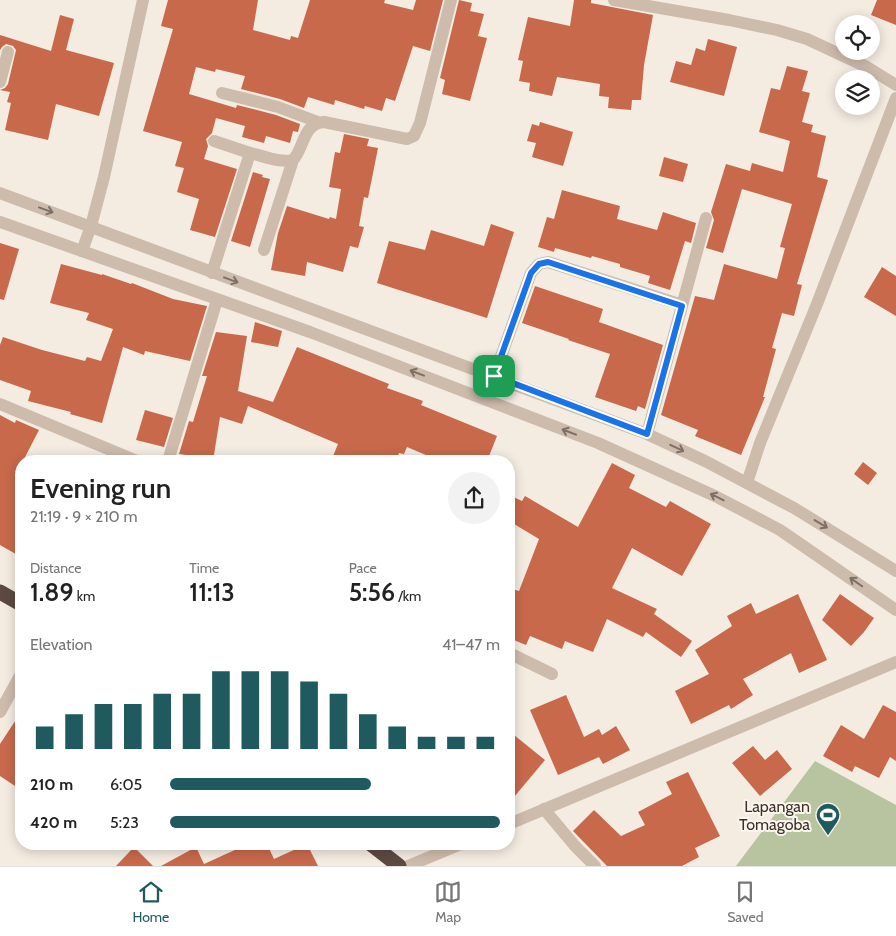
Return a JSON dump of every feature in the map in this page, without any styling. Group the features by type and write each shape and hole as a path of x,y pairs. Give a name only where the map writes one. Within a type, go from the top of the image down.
{"highway":[{"path":"0,592 15,601"},
{"path":"379,850 399,866"}],"street":[{"path":"82,251 92,226 116,128 143,0"},
{"path":"222,93 278,107 318,122 407,139 414,136 420,123 451,0"},
{"path":"614,0 641,3 729,20 777,30 808,39 867,67 896,86"},
{"path":"0,82 8,52"},
{"path":"747,483 760,443 818,304 896,98"},
{"path":"264,250 293,160 305,134 309,128 318,122"},
{"path":"214,141 278,160 293,160"},
{"path":"212,273 250,153"},
{"path":"0,193 647,434 794,508 896,571"},
{"path":"647,434 706,218"},
{"path":"0,222 310,332 598,443 715,496 780,530 896,610"},
{"path":"494,376 531,273 539,264 548,262 682,306"},
{"path":"170,455 217,300"},
{"path":"0,404 123,455"},
{"path":"515,656 552,674"},
{"path":"515,821 896,662"},
{"path":"0,712 15,685"},
{"path":"544,809 575,846 595,866"},
{"path":"408,866 447,850"}],"green space":[{"name":"Lapangan Tomagoba","path":"815,761 896,805 896,866 736,866"}],"building":[{"path":"168,0 258,0 253,30 290,40 291,36 298,38 310,0 385,0 384,3 413,10 416,0 443,0 430,51 413,46 395,101 386,98 382,111 365,106 364,109 335,100 334,105 308,97 304,108 280,99 241,89 245,76 216,69 215,72 196,67 189,94 236,108 237,105 276,115 300,124 298,132 293,131 290,143 266,136 264,143 242,137 245,126 216,118 212,133 206,139 208,146 204,159 237,169 215,237 190,230 199,199 177,192 184,168 175,166 182,142 143,131 173,29 161,26"},
{"path":"459,0 472,3 470,11 484,14 478,36 487,38 470,101 442,94 445,80 440,78"},
{"path":"574,0 591,0 591,3 653,15 644,65 641,100 632,100 631,110 608,108 609,97 599,96 600,84 557,77 552,96 529,91 530,83 519,81 523,61 518,60 528,17 570,26"},
{"path":"877,0 896,0 896,25 880,19 880,15 871,15"},
{"path":"60,15 74,19 66,50 114,63 99,116 56,104 48,140 5,130 11,103 7,102 10,92 0,90 8,84 16,50 13,46 6,44 0,50 0,35 51,51"},
{"path":"708,39 737,47 724,96 670,82 676,61 691,65 696,48 705,51"},
{"path":"787,66 808,71 802,91 810,93 802,122 813,125 811,132 826,136 817,177 828,180 797,284 802,285 794,316 782,313 772,348 776,349 763,397 765,397 741,455 695,436 698,430 661,415 695,296 714,300 724,264 777,279 785,248 780,247 792,204 742,189 723,253 706,248 714,220 711,212 726,164 750,171 752,163 783,172 790,141 759,132 771,88 780,90"},
{"path":"540,122 573,132 563,166 532,157 536,143 527,141 532,124 539,126"},
{"path":"344,134 369,139 367,146 378,148 368,198 364,197 359,226 364,227 358,248 350,246 343,272 307,262 305,276 271,270 278,233 287,206 329,219 330,217 336,219 341,189 329,187 335,152 340,153"},
{"path":"664,157 688,164 683,182 659,176"},
{"path":"253,172 270,179 250,247 231,241"},
{"path":"562,190 620,206 617,219 657,230 663,212 696,223 691,243 685,241 670,290 648,283 650,276 620,267 620,264 555,248 554,252 538,247 547,217 554,219"},
{"path":"491,224 514,232 487,318 377,283 389,241 425,250 431,230 484,246"},
{"path":"0,243 19,249 4,300 0,299"},
{"path":"61,264 132,283 173,299 207,306 190,361 145,351 144,355 123,347 102,423 70,414 71,412 28,401 31,391 0,380 0,345 3,337 42,350 85,361 87,357 101,361 113,329 86,320 89,313 50,303"},
{"path":"882,267 896,276 896,316 864,297"},
{"path":"535,286 603,309 599,322 663,345 645,409 638,406 636,411 595,397 610,354 522,323"},
{"path":"255,322 282,331 278,347 251,342"},
{"path":"216,332 247,336 238,391 273,402 297,347 389,384 387,388 423,401 421,405 497,436 489,455 426,455 407,447 404,454 399,453 398,455 333,455 338,444 248,406 242,424 220,417 214,455 179,454 189,421 193,422 207,376 202,376"},
{"path":"145,410 173,418 164,447 136,440"},
{"path":"0,415 15,423 16,420 39,430 26,455 15,455 15,554 0,545"},
{"path":"863,462 877,473 868,485 854,474"},
{"path":"612,463 635,475 629,488 666,507 670,501 711,524 682,576 632,548 612,588 657,609 654,614 692,641 681,657 646,632 643,637 607,619 593,652 565,641 562,649 530,636 526,645 515,640 515,590 519,591 539,539 515,525 515,498 522,501 525,496 578,527"},
{"path":"798,594 827,660 799,673 791,653 743,679 753,695 731,709 729,705 691,724 675,691 709,674 695,650 732,626 727,616 751,603 756,614"},
{"path":"840,594 874,618 851,646 822,620"},
{"path":"566,695 584,737 599,729 602,735 616,726 630,750 603,764 599,757 558,775 530,710"},
{"path":"883,705 896,712 896,761 890,757 879,778 855,766 852,772 823,756 841,725 864,739"},
{"path":"15,721 15,786 0,776 0,744"},
{"path":"515,736 545,760 515,796"},
{"path":"753,746 765,760 777,750 792,769 760,796 732,763"},
{"path":"688,772 720,836 695,848 699,857 682,866 607,866 573,831 594,810 621,836 645,825 638,812 672,794 666,782"},
{"path":"131,850 137,850 153,866 116,866"},
{"path":"190,850 197,850 204,864 235,850 270,850 274,859 294,850 310,850 318,866 161,866"}],"place":[{"name":"Lapangan Tomagoba","path":"828,836"}],"route":[{"path":"548,262 682,306 647,434 494,376 531,273 539,264 548,262"}]}
